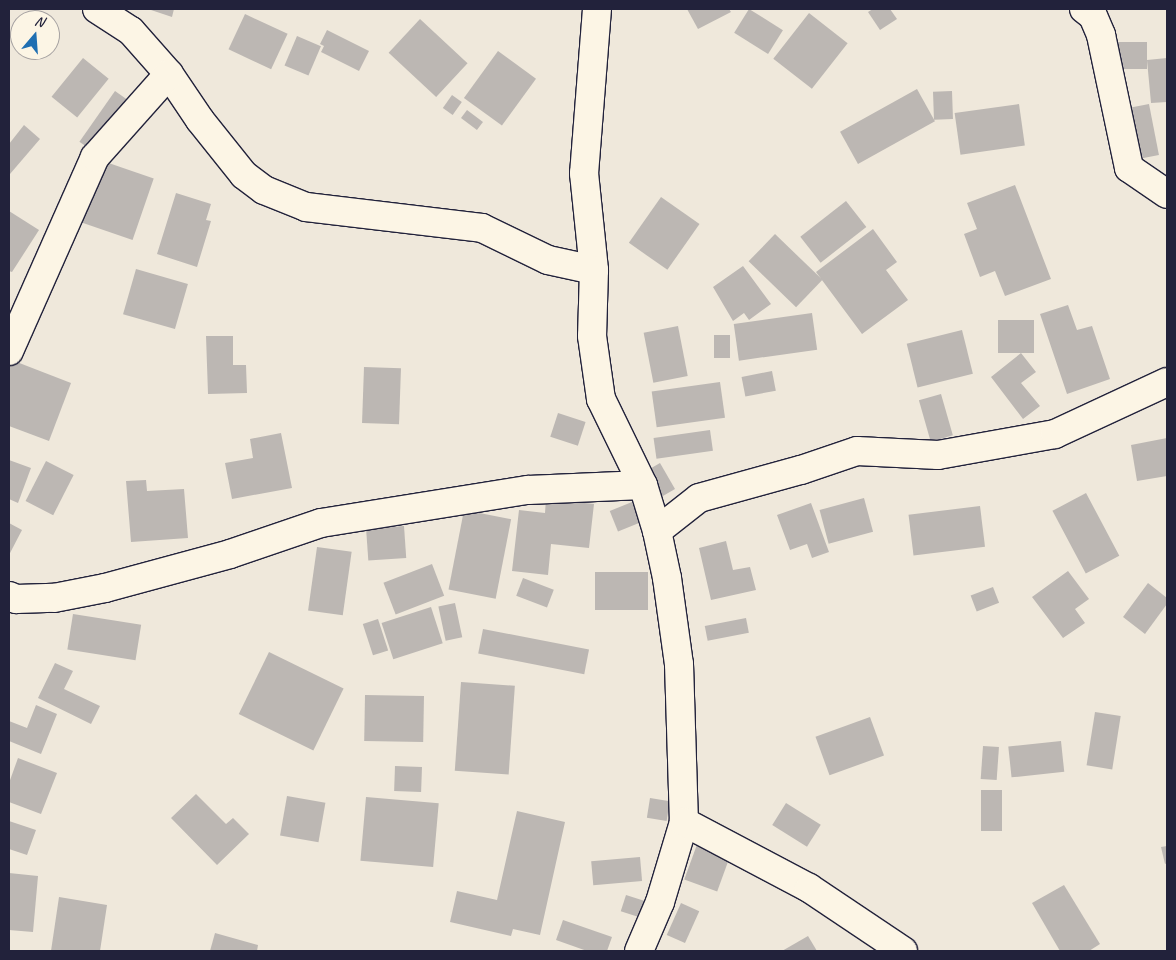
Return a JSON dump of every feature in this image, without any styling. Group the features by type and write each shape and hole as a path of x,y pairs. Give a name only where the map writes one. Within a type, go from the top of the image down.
{"street":[{"path":"97,9 131,31 169,74 200,120 244,175 264,190 306,207 482,228 548,260 594,270"},
{"path":"598,9 584,173 594,270 592,336 601,399 643,485 657,532 667,578 679,664 684,822 660,902 639,951"},
{"path":"1084,9 1093,16 1101,35 1129,168 1167,194"},
{"path":"9,351 95,157 169,74"},
{"path":"657,532 699,498 801,470 857,451 938,455 1055,434 1167,382"},
{"path":"9,596 16,599 54,598 105,588 230,554 321,523 528,490 643,485"},
{"path":"684,822 809,888 903,951"}],"building":[{"path":"148,9 174,9 172,17"},
{"path":"687,9 729,9 731,12 698,29"},
{"path":"749,9 783,30 768,54 734,33"},
{"path":"873,9 890,9 897,19 880,30 868,12"},
{"path":"809,13 848,43 812,89 773,59"},
{"path":"245,14 288,34 271,69 229,49"},
{"path":"420,19 468,63 436,97 389,53"},
{"path":"327,30 369,51 359,71 321,52 324,46 320,44"},
{"path":"297,36 321,46 308,76 284,65"},
{"path":"1110,42 1147,42 1147,69 1110,69"},
{"path":"498,51 536,79 502,126 464,98"},
{"path":"83,58 109,79 77,118 52,97"},
{"path":"1167,58 1167,102 1151,103 1147,60"},
{"path":"917,89 935,121 858,164 840,132"},
{"path":"115,91 131,102 95,153 79,142"},
{"path":"952,91 953,119 934,120 933,92"},
{"path":"452,95 462,102 453,115 443,108"},
{"path":"1019,104 1025,146 960,155 955,113"},
{"path":"1149,104 1159,155 1138,159 1128,108"},
{"path":"467,110 483,122 477,130 461,118"},
{"path":"24,125 40,139 10,174 9,144"},
{"path":"97,159 154,179 133,240 76,220"},
{"path":"1015,185 1051,279 1005,296 995,271 980,277 964,234 977,229 967,203"},
{"path":"176,193 211,204 206,220 211,221 197,267 157,254"},
{"path":"661,197 700,224 667,270 629,243"},
{"path":"846,201 866,227 821,263 800,237"},
{"path":"9,211 39,230 12,272 9,271"},
{"path":"873,229 897,262 886,270 908,300 862,334 816,272"},
{"path":"775,234 822,280 796,307 749,261"},
{"path":"743,266 771,304 749,320 744,313 733,321 713,287"},
{"path":"136,269 188,284 175,329 123,314"},
{"path":"1068,305 1077,330 1092,326 1110,379 1067,394 1040,314"},
{"path":"812,313 817,350 739,361 734,324"},
{"path":"998,320 1034,320 1034,353 998,353"},
{"path":"678,326 688,376 653,383 644,333"},
{"path":"962,330 973,374 918,387 907,344"},
{"path":"714,335 730,335 730,358 714,358"},
{"path":"206,336 233,336 233,365 246,365 247,393 208,394"},
{"path":"1021,353 1036,372 1021,383 1040,406 1023,419 991,377"},
{"path":"9,359 71,383 49,441 9,426"},
{"path":"364,367 401,368 399,424 362,423"},
{"path":"772,371 776,391 745,397 742,377"},
{"path":"720,382 725,418 657,427 652,392"},
{"path":"941,394 953,435 931,442 919,400"},
{"path":"558,413 586,422 578,446 550,437"},
{"path":"710,430 713,451 656,459 654,438"},
{"path":"281,433 292,488 232,499 225,463 253,458 250,439"},
{"path":"1167,438 1167,476 1137,481 1131,445"},
{"path":"9,460 31,468 18,503 9,499"},
{"path":"46,461 74,475 53,515 26,501"},
{"path":"660,463 675,489 659,498 644,472"},
{"path":"146,480 147,491 184,489 188,538 131,542 126,481"},
{"path":"1086,493 1119,556 1086,574 1052,511"},
{"path":"864,498 873,532 829,544 820,510"},
{"path":"546,499 594,504 589,548 551,544 548,575 512,571 519,510 545,513"},
{"path":"632,502 640,522 618,531 610,511"},
{"path":"811,503 829,552 812,558 807,544 790,550 777,515"},
{"path":"980,506 985,547 914,555 909,515"},
{"path":"464,510 511,519 496,599 449,590"},
{"path":"9,523 22,530 9,555"},
{"path":"404,526 406,558 368,561 366,529"},
{"path":"726,541 733,570 750,567 756,590 711,600 699,548"},
{"path":"317,547 352,552 343,615 308,610"},
{"path":"432,564 444,596 396,614 383,583"},
{"path":"1068,571 1089,599 1075,609 1085,623 1063,638 1032,597"},
{"path":"595,572 648,572 648,610 595,610"},
{"path":"523,578 554,590 547,608 516,596"},
{"path":"1148,583 1167,598 1167,604 1145,634 1123,617"},
{"path":"993,587 999,603 977,611 971,596"},
{"path":"455,603 462,637 446,641 438,607"},
{"path":"431,607 443,643 393,659 382,623"},
{"path":"73,614 141,625 136,660 67,650"},
{"path":"746,618 749,633 708,641 705,626"},
{"path":"378,619 388,650 373,655 363,624"},
{"path":"483,629 589,650 584,674 478,654"},
{"path":"269,652 344,688 313,750 239,714"},
{"path":"55,663 73,671 64,689 100,706 91,724 38,698"},
{"path":"461,682 515,686 509,775 455,771"},
{"path":"365,695 424,696 423,742 364,741"},
{"path":"36,705 57,714 41,754 9,741 9,721 27,728"},
{"path":"1095,712 1121,716 1112,769 1087,765"},
{"path":"870,717 884,756 830,775 815,737"},
{"path":"1061,741 1064,772 1012,777 1008,747"},
{"path":"983,746 999,747 997,780 981,779"},
{"path":"18,758 57,773 41,814 9,802 9,783"},
{"path":"395,766 422,767 421,792 394,791"},
{"path":"981,790 1002,790 1002,831 981,831"},
{"path":"196,794 226,824 233,818 249,834 217,865 171,818"},
{"path":"287,796 325,803 318,842 280,835"},
{"path":"366,797 439,803 433,867 360,861"},
{"path":"650,798 670,801 667,821 647,818"},
{"path":"786,803 821,825 807,847 772,825"},
{"path":"517,811 565,822 540,935 513,929 511,936 450,922 457,891 497,900"},
{"path":"9,821 36,830 27,855 9,849"},
{"path":"699,839 732,851 717,891 684,879"},
{"path":"1167,846 1167,863 1165,864 1161,847"},
{"path":"640,857 642,881 593,885 591,861"},
{"path":"9,873 38,876 33,932 9,930"},
{"path":"1064,885 1100,944 1089,951 1060,951 1032,903"},
{"path":"626,895 648,902 643,918 621,911"},
{"path":"59,897 107,905 100,951 51,951"},
{"path":"681,903 699,911 685,943 667,935"},
{"path":"563,920 612,937 607,951 587,951 556,940"},
{"path":"215,933 258,945 257,951 210,951"},
{"path":"808,936 817,951 782,951"}]}
